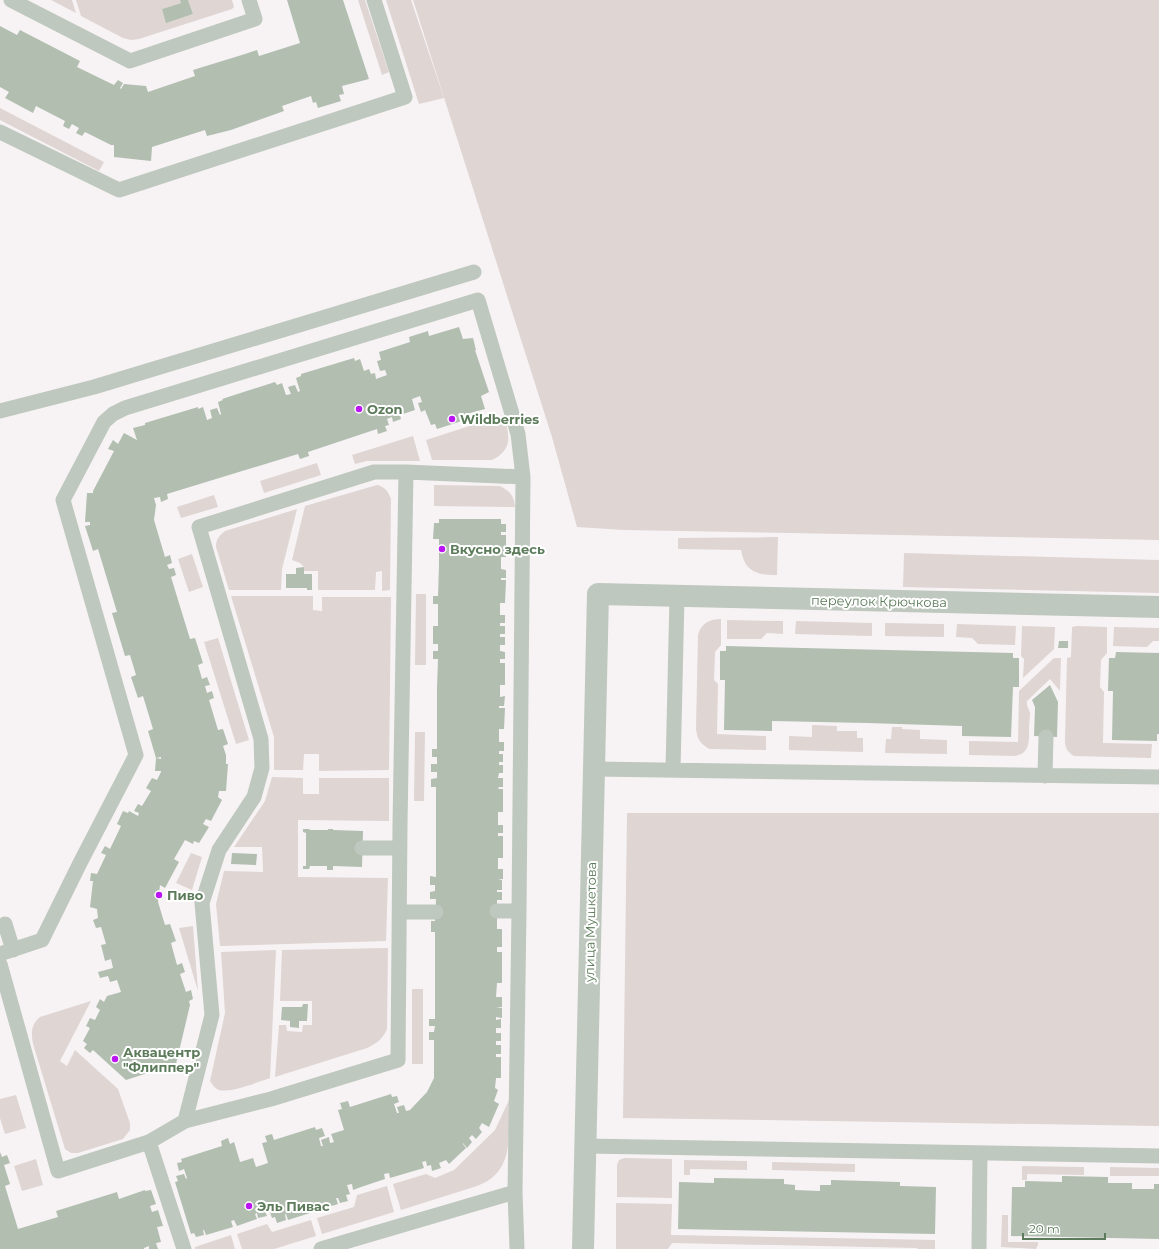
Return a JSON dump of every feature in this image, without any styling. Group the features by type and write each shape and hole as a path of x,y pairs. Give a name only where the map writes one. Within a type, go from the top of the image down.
{"street":[{"name":"переулок Крючкова","path":"598,594 1159,608"},
{"name":"улица Мушкетова","path":"583,1249 598,594"}],"lane":[{"path":"11,0 130,61 255,19 249,0"},
{"path":"0,132 120,190 405,97 374,0"},
{"path":"0,411 94,387 474,272"},
{"path":"5,924 6,952 42,940 136,755 63,500 104,422 113,414 125,408 478,300 518,434 523,477 515,1192 517,1249"},
{"path":"185,1121 212,1015 202,903 219,850 254,797 262,768 261,739 199,527 374,472 523,477"},
{"path":"0,964 58,1171 149,1142 185,1121 271,1099 398,1060 406,472"},
{"path":"673,770 677,596"},
{"path":"1045,776 1046,736"},
{"path":"594,769 1159,777"},
{"path":"362,848 400,848"},
{"path":"497,911 519,911"},
{"path":"400,912 436,912"},
{"path":"149,1142 184,1249"},
{"path":"585,1146 1159,1156"},
{"path":"979,1249 980,1153"},
{"path":"321,1249 515,1192"}],"shaded area":[{"path":"51,0 72,0 76,13"},
{"path":"76,0 180,0 181,3 162,9 167,22 193,14 188,0 232,0 234,7 232,9 139,39 131,40 123,38 81,16"},
{"path":"358,0 365,0 389,72 382,75"},
{"path":"386,0 411,0 444,98 419,104"},
{"path":"413,0 1159,0 1159,540 624,530 577,527 552,437"},
{"path":"0,108 104,162 99,171 0,120"},
{"path":"504,415 508,441 504,451 499,456 492,460 432,460 426,440"},
{"path":"413,436 420,461 367,461 355,464 352,455"},
{"path":"317,463 321,475 264,493 260,481"},
{"path":"377,485 386,490 391,499 390,590 382,591 382,571 376,572 375,590 318,590 318,571 304,571 304,567 300,563 292,560 305,506"},
{"path":"434,485 500,486 511,494 515,507 434,506"},
{"path":"214,495 218,507 181,518 177,507"},
{"path":"297,509 282,569 281,590 229,590 216,547 217,540 220,536 225,531"},
{"path":"778,537 777,575 753,571 746,563 741,550 678,549 678,538"},
{"path":"904,553 1159,560 1159,593 903,587"},
{"path":"192,554 203,587 189,592 178,559"},
{"path":"416,594 426,594 426,665 415,665"},
{"path":"231,596 313,596 313,610 322,611 322,597 391,597 389,770 319,771 319,754 304,754 303,770 274,770 274,737"},
{"path":"721,619 721,645 715,652 714,680 718,684 717,734 766,736 766,750 710,749 702,744 697,736 698,635 701,627 706,622"},
{"path":"727,620 783,621 783,634 767,633 761,639 727,639"},
{"path":"796,621 872,623 872,636 795,634"},
{"path":"885,623 944,624 944,637 885,636"},
{"path":"957,624 1016,626 1015,645 978,644 972,638 956,637"},
{"path":"1022,626 1055,627 1054,649 1023,678 1024,659 1021,656"},
{"path":"1072,627 1107,627 1107,653 1101,660 1100,687 1104,692 1103,743 1152,744 1151,758 1074,756 1067,749 1065,740 1067,658 1071,657"},
{"path":"1114,627 1159,628 1159,641 1153,641 1147,647 1113,646"},
{"path":"218,638 249,740 236,744 204,642"},
{"path":"1054,658 1061,658 1060,691 1050,679 1027,701 1030,715 1028,747 1026,750 1019,755 1014,756 969,755 969,741 1018,742 1019,691"},
{"path":"812,725 837,726 837,731 857,731 857,738 863,738 863,752 789,750 789,736 812,737"},
{"path":"892,727 920,730 920,739 947,740 947,754 885,753 886,739 891,739"},
{"path":"415,732 425,732 424,801 414,801"},
{"path":"272,777 303,778 303,794 319,794 319,778 389,778 389,821 298,820 298,877 388,878 386,941 220,946 216,904 224,871 263,872 262,847 234,847 265,801"},
{"path":"627,813 1159,813 1159,1126 623,1118"},
{"path":"191,853 202,857 192,890 176,883"},
{"path":"193,926 198,991 179,928"},
{"path":"388,948 387,1029 382,1038 367,1048 275,1077 279,1025 286,1025 287,1031 302,1032 303,1025 312,1025 312,1001 280,1001 282,950"},
{"path":"276,950 270,1078 237,1089 224,1091 219,1090 210,1081 225,1013 221,952"},
{"path":"412,989 423,989 423,1064 412,1064"},
{"path":"91,1001 60,1061 67,1066 75,1050 118,1089 130,1123 130,1130 123,1139 78,1153 71,1153 65,1149 33,1044 32,1029 40,1017"},
{"path":"16,1095 26,1128 5,1134 0,1118 0,1099"},
{"path":"509,1100 509,1138 507,1150 504,1162 490,1180 477,1186 401,1210 393,1184 426,1174 435,1178 454,1170 495,1130"},
{"path":"624,1158 672,1159 672,1198 617,1197 617,1165 619,1160"},
{"path":"36,1159 43,1185 22,1191 14,1166"},
{"path":"684,1160 747,1161 747,1170 690,1169 690,1175 684,1175"},
{"path":"772,1162 855,1164 855,1172 772,1170"},
{"path":"1022,1166 1084,1167 1084,1175 1027,1174 1027,1180 1022,1180"},
{"path":"1110,1167 1159,1168 1159,1176 1110,1176"},
{"path":"387,1186 394,1212 322,1234 317,1218 354,1207 357,1195"},
{"path":"616,1203 672,1204 671,1235 935,1240 935,1249 672,1243 668,1249 616,1249"},
{"path":"1002,1215 1008,1215 1008,1242 1038,1242 1036,1249 1001,1247"},
{"path":"311,1220 316,1236 274,1249 242,1249 237,1234 267,1224 272,1232"},
{"path":"231,1235 235,1249 195,1249 195,1247"}],"building":[{"path":"180,0 188,0 193,14 166,23 162,9 181,3"},
{"path":"287,0 343,0 369,79 342,86 344,94 339,95 341,101 318,108 316,102 313,103 311,96 282,106 284,111 231,130 207,136 205,130 152,147 151,161 114,157 114,145 111,145 85,132 82,136 76,133 79,128 72,124 69,129 63,126 65,121 36,106 33,113 5,98 9,92 0,87 0,26 17,35 20,30 80,61 77,67 114,85 118,80 123,83 120,88 121,89 124,84 146,86 148,92 195,76 193,70 257,50 259,56 300,43"},
{"path":"459,327 463,339 473,338 475,350 489,392 481,396 485,409 470,413 471,418 437,429 435,424 431,425 425,410 421,412 418,403 422,402 420,396 412,399 415,410 400,415 401,419 393,422 392,417 387,419 389,425 385,426 387,431 378,434 377,429 308,452 309,456 300,459 298,454 167,494 168,499 161,502 160,497 154,498 156,505 154,520 165,557 170,555 172,563 167,565 169,569 174,568 176,575 171,577 190,639 195,638 203,663 198,665 202,679 207,677 210,685 205,686 207,693 212,691 214,698 209,700 218,730 223,729 228,744 223,746 226,755 226,764 228,764 226,791 219,791 218,797 222,800 211,821 206,819 203,824 209,827 199,843 194,841 193,844 185,840 174,859 179,862 165,888 160,885 158,902 165,925 170,924 176,941 171,943 177,965 182,963 185,972 180,974 186,992 191,990 193,999 189,1001 190,1005 176,1064 126,1080 93,1050 90,1053 84,1048 87,1044 83,1041 90,1028 86,1026 90,1018 95,1020 100,1010 96,1007 100,999 104,1002 107,996 121,992 117,980 110,982 108,976 100,978 98,972 113,968 111,959 105,961 101,945 106,944 101,927 96,928 93,920 98,918 97,909 90,907 93,881 90,881 91,873 97,874 106,855 101,853 105,846 110,849 121,826 117,824 123,811 128,813 129,811 138,816 139,813 134,811 138,804 142,806 151,791 146,788 152,778 157,780 161,772 155,771 156,758 148,731 153,729 143,696 138,698 131,677 136,675 130,655 125,656 112,613 117,612 98,549 93,551 85,526 90,525 90,522 85,522 87,493 93,493 114,451 108,449 113,440 118,444 124,433 137,440 133,428 198,407 198,409 203,407 207,420 212,418 210,410 217,408 220,415 221,414 218,402 223,400 222,399 275,382 277,385 282,383 286,395 291,394 288,387 295,385 298,392 300,391 296,378 301,376 301,374 354,358 355,361 360,359 364,371 369,369 371,374 375,373 376,379 387,375 385,370 380,371 377,361 381,360 379,352 410,342 409,337 428,331 429,336"},
{"path":"439,519 501,519 501,524 506,524 506,532 501,532 501,535 506,535 506,557 501,557 501,569 506,570 506,578 501,578 501,580 506,580 505,603 500,603 500,615 505,615 505,623 500,623 500,626 505,626 505,634 500,634 500,637 505,637 505,645 500,645 500,651 505,652 505,659 500,659 500,663 505,663 505,685 500,685 500,697 505,696 504,706 499,706 499,708 505,708 504,729 499,729 499,742 504,742 504,751 499,751 499,754 503,754 503,762 499,762 499,765 503,765 503,773 499,773 498,778 503,778 503,787 499,787 498,789 503,789 503,812 498,812 498,825 503,825 503,833 498,833 498,836 503,836 503,858 498,858 498,869 503,869 503,879 498,879 502,880 502,890 497,890 497,892 502,892 502,900 497,900 497,929 502,929 502,947 497,947 497,952 502,952 502,983 497,983 496,997 502,997 502,1007 496,1007 502,1008 502,1018 496,1017 496,1020 501,1019 501,1028 496,1028 496,1033 501,1033 501,1041 496,1041 496,1045 501,1045 501,1054 496,1054 496,1057 501,1057 501,1078 496,1078 495,1088 498,1090 494,1101 499,1104 489,1127 482,1123 479,1128 482,1132 476,1139 472,1135 469,1138 472,1142 467,1148 463,1143 466,1148 449,1164 446,1160 439,1163 441,1168 432,1171 431,1165 427,1166 426,1161 422,1162 424,1168 390,1178 389,1173 384,1174 385,1179 353,1190 352,1184 347,1185 350,1194 346,1195 348,1201 340,1203 338,1198 336,1198 338,1204 315,1211 313,1205 308,1207 310,1213 288,1220 285,1214 286,1220 277,1223 275,1217 272,1218 269,1210 265,1211 267,1216 258,1218 257,1213 255,1214 257,1219 237,1226 234,1220 231,1221 233,1227 206,1235 203,1230 204,1235 196,1237 194,1233 191,1234 175,1182 178,1181 176,1176 184,1174 186,1179 187,1178 184,1169 179,1171 177,1163 182,1162 181,1159 222,1146 221,1141 228,1138 230,1144 234,1142 240,1162 253,1158 256,1167 268,1163 262,1143 267,1142 265,1136 272,1134 274,1140 315,1127 316,1130 322,1128 325,1136 319,1138 321,1146 323,1146 321,1140 329,1137 330,1143 334,1142 331,1134 344,1130 338,1110 342,1109 340,1103 348,1101 350,1107 391,1094 392,1097 397,1096 399,1102 394,1104 397,1113 399,1113 397,1107 404,1105 406,1111 410,1110 427,1092 434,1078 434,1040 429,1040 429,1032 434,1032 435,1026 429,1026 429,1019 435,1019 435,932 431,932 431,921 435,921 436,899 430,899 430,892 435,891 435,885 430,885 430,876 436,877 436,787 431,787 431,779 437,778 437,772 431,772 431,764 437,764 437,757 432,757 432,749 437,749 438,659 433,659 433,651 438,651 438,644 433,644 433,626 438,626 438,604 433,604 433,596 438,596 439,539 433,539 434,523 439,523"},
{"path":"304,567 304,574 312,574 312,590 307,590 307,588 286,588 286,574 296,574 296,568"},
{"path":"1059,641 1068,641 1068,648 1058,648"},
{"path":"726,646 1013,653 1013,658 1019,658 1019,687 1013,687 1011,737 962,736 962,726 867,723 772,721 772,731 724,730 725,680 720,680 720,651 726,651"},
{"path":"1116,652 1159,653 1159,734 1157,734 1157,741 1112,740 1113,691 1108,691 1109,658 1115,658"},
{"path":"1050,685 1058,702 1057,737 1034,736 1035,707 1032,700"},
{"path":"303,829 363,831 362,867 333,866 333,870 327,870 327,866 310,866 309,869 303,869 303,866 306,866 306,833 303,832"},
{"path":"232,853 257,854 256,865 231,864"},
{"path":"303,1004 308,1004 307,1021 299,1021 299,1028 290,1027 290,1021 281,1020 282,1007 302,1007"},
{"path":"0,1152 2,1157 7,1155 10,1163 4,1165 10,1184 5,1186 18,1229 58,1217 56,1211 117,1192 119,1199 145,1190 151,1190 156,1204 150,1206 152,1212 158,1210 163,1226 157,1227 161,1242 156,1243 158,1249 149,1249 149,1246 144,1249 0,1249"},
{"path":"1062,1176 1108,1177 1108,1183 1132,1183 1132,1189 1154,1189 1154,1184 1159,1184 1159,1239 1011,1236 1012,1187 1025,1187 1025,1181 1062,1182"},
{"path":"714,1178 784,1179 784,1184 795,1185 795,1190 820,1191 820,1185 831,1185 831,1180 900,1182 900,1186 936,1187 935,1234 678,1229 679,1182 714,1183"}],"place":[{"name":"Ozon","path":"359,409"},
{"name":"Wildberries","path":"452,419"},
{"name":"Вкусно здесь","path":"442,549"},
{"name":"Пиво","path":"159,895"},
{"name":"Аквацентр \"Флиппер\"","path":"115,1059"},
{"name":"Эль Пивас","path":"249,1206"}]}
